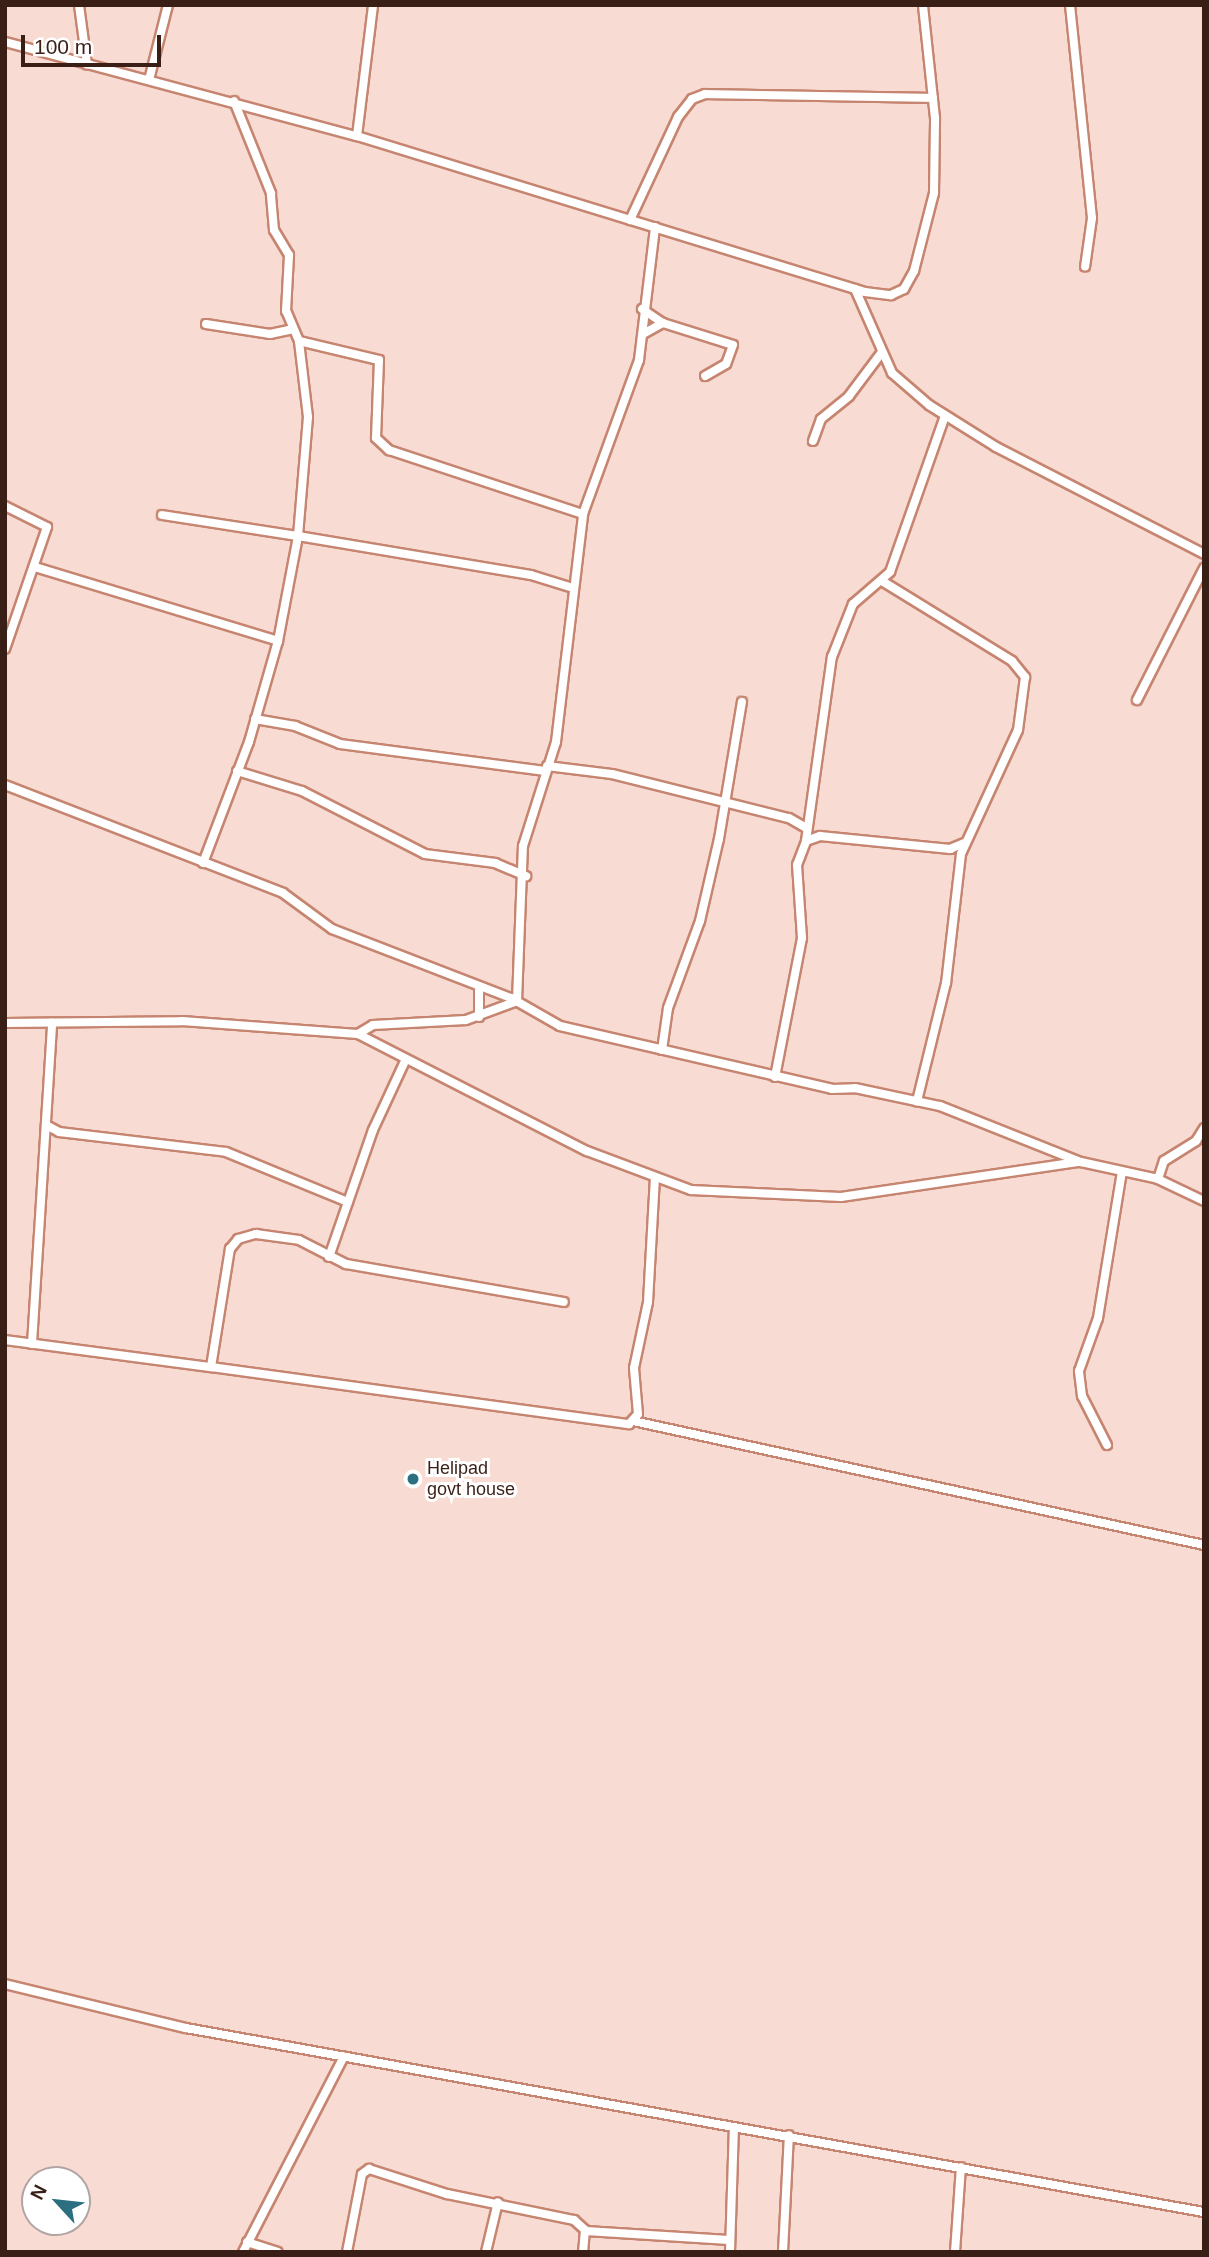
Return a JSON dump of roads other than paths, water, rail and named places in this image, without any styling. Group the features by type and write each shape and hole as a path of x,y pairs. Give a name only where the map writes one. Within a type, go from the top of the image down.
{"street":[{"path":"79,5 87,64"},
{"path":"149,80 168,5"},
{"path":"357,136 373,5"},
{"path":"5,42 357,136 855,289 898,293 915,271 934,193 933,98 923,5"},
{"path":"1070,5 1091,218 1085,267"},
{"path":"630,220 678,117 705,94 933,98"},
{"path":"202,863 255,719 278,641 298,536 309,444 299,341 285,301 289,255 274,230 271,193 234,101"},
{"path":"517,1001 526,876 524,840 556,742 583,514 634,377 643,334 642,309 655,227"},
{"path":"855,289 882,352 903,386 945,416 1204,554"},
{"path":"642,309 663,323 733,345 726,364 705,376"},
{"path":"643,334 663,323"},
{"path":"205,324 258,334 293,329"},
{"path":"299,341 379,360 376,438 389,450 583,514"},
{"path":"813,441 821,419 849,396 882,352"},
{"path":"775,1076 802,938 797,865 806,841 806,815 834,652 858,596 882,581 915,509 945,416"},
{"path":"5,506 46,524 35,567 5,649"},
{"path":"163,515 531,575 573,588"},
{"path":"35,567 278,641"},
{"path":"1138,700 1204,568"},
{"path":"882,581 1012,661 1026,677 1018,730 964,843 946,984 917,1101"},
{"path":"662,1050 668,1008 700,921 742,702"},
{"path":"255,719 295,726 340,744 612,774 724,805 789,818 806,815"},
{"path":"237,771 302,791 425,854 495,863 526,876"},
{"path":"5,785 283,893 332,929 392,957 425,963 479,990 517,1001 572,1030 662,1050 725,1060 775,1076 917,1101 1004,1127 1081,1162 1158,1179 1204,1201"},
{"path":"789,818 820,836 950,849 964,843"},
{"path":"806,841 820,836"},
{"path":"950,849 960,859"},
{"path":"479,990 479,1017"},
{"path":"358,1034 373,1025 479,1017 517,1001"},
{"path":"5,1023 182,1021 358,1034 587,1151 691,1190 841,1197 1081,1162"},
{"path":"32,1344 51,1023"},
{"path":"329,1258 348,1202 406,1059"},
{"path":"46,1125 59,1132 226,1152 348,1202"},
{"path":"1158,1179 1164,1161 1196,1141 1204,1128"},
{"path":"45,1142 59,1132"},
{"path":"1107,1445 1082,1396 1079,1371 1098,1318 1122,1172"},
{"path":"633,1421 638,1414 634,1368 648,1302 655,1177"},
{"path":"211,1367 234,1242 256,1234 276,1235 329,1258 449,1286 564,1302"},
{"path":"5,1340 610,1425 633,1421 1204,1545"},
{"path":"5,1984 186,2028 1204,2212"},
{"path":"243,2252 344,2056"},
{"path":"730,2252 734,2127"},
{"path":"783,2252 789,2135"},
{"path":"955,2252 961,2167"},
{"path":"347,2252 366,2169 574,2220 586,2231 729,2240"},
{"path":"486,2252 498,2202"},
{"path":"583,2252 586,2231"},
{"path":"247,2242 278,2252"}],"place":[{"name":"Helipad govt house","path":"413,1479"}]}
